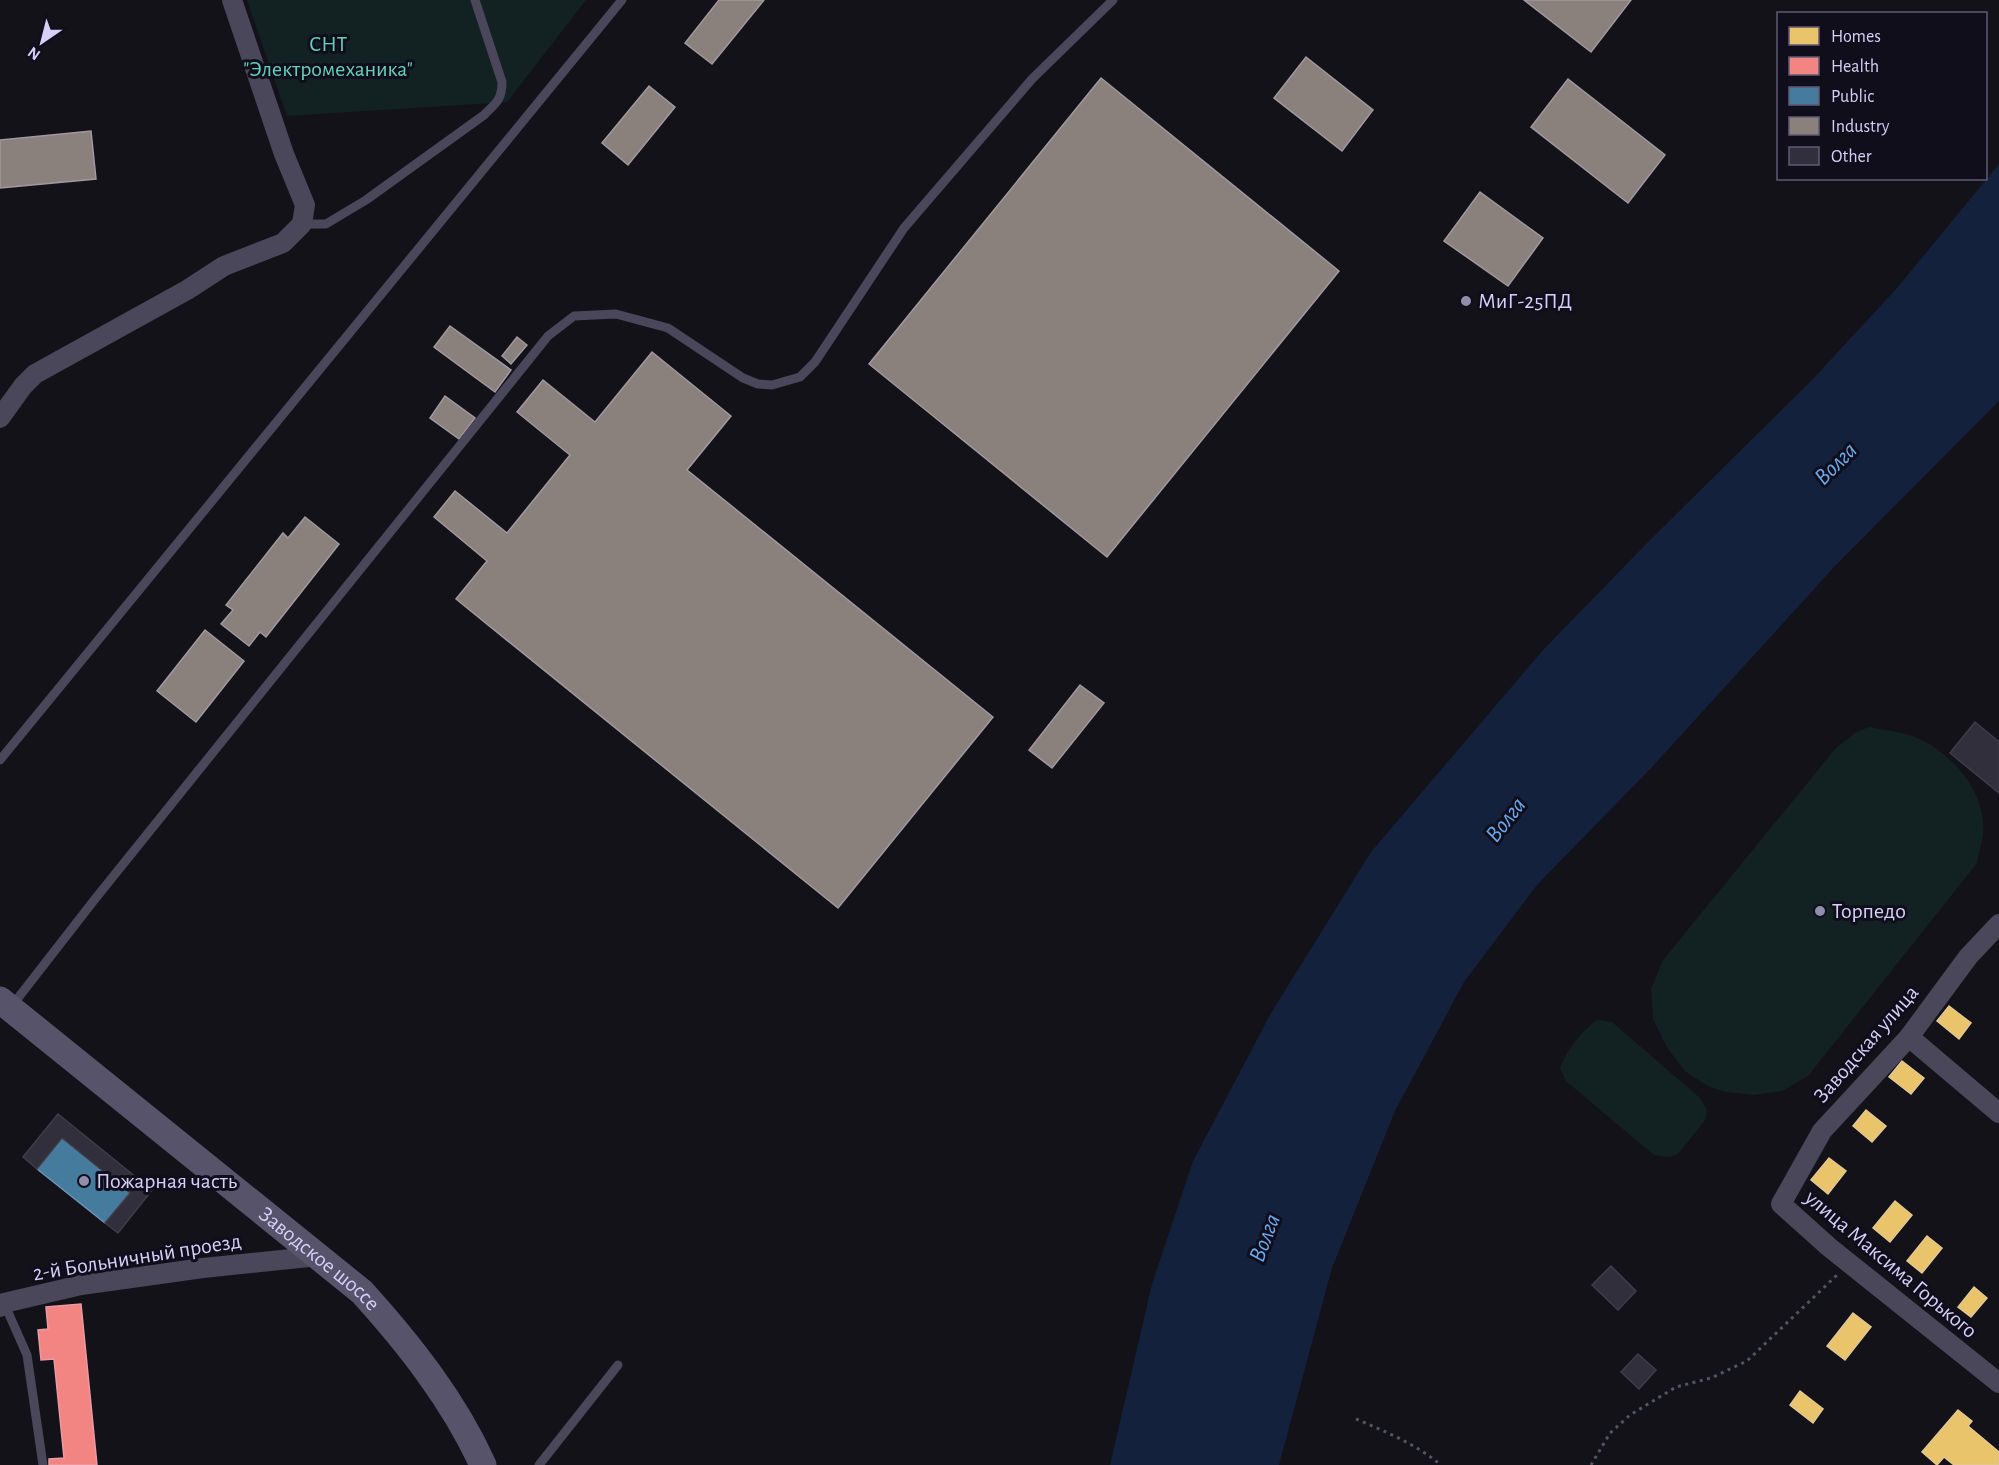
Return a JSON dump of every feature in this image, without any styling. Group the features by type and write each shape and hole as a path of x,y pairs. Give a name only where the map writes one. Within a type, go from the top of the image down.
{"street":[{"path":"0,418 23,386 35,374 187,290 224,266 283,243 302,224 305,204 284,154 232,0"},
{"name":"Заводская улица","path":"1781,1204 1822,1131 1909,1037 1968,957 1999,924"},
{"name":"Заводское шоссе","path":"5,1004 362,1292 400,1333 435,1383 473,1444 483,1465"},
{"path":"1909,1037 1999,1113"},
{"name":"улица Максима Горького","path":"1781,1204 1849,1263 1999,1383"},
{"name":"2-й Больничный проезд","path":"2,1305 81,1285 203,1268 319,1256"}],"lane":[{"path":"302,224 326,224 366,200 484,115 499,99 502,94 502,82 475,0"},
{"path":"0,760 622,0"},
{"path":"5,1004 95,899 548,336 574,316 616,314 668,328 743,378 758,384 772,386 800,377 816,362 904,228 1032,79 1113,0"},
{"path":"2,1305 27,1355 43,1465"},
{"path":"539,1465 618,1365"}],"path":[{"path":"1591,1465 1610,1433 1630,1415 1676,1387 1711,1378 1747,1360 1849,1263"},
{"path":"1356,1419 1400,1438 1427,1453 1441,1465"}],"green space":[{"name":"СНТ \"Электромеханика\"","path":"247,0 586,0 507,102 287,116"},
{"name":"Торпедо","path":"1869,727 1910,735 1928,743 1953,762 1963,774 1979,801 1982,816 1983,835 1977,863 1808,1076 1782,1091 1754,1095 1726,1092 1708,1086 1686,1072 1668,1049 1653,1019 1651,989 1663,960 1836,748 1855,733"},
{"path":"1597,1020 1612,1022 1700,1098 1707,1110 1706,1119 1678,1154 1670,1157 1654,1155 1566,1081 1560,1068 1566,1054 1585,1030"}],"water":[{"name":"Волга","path":"1999,164 1999,401 1835,566 1653,766 1537,885 1464,982 1395,1111 1332,1268 1279,1465 1110,1465 1152,1284 1193,1161 1271,1013 1371,852 1543,650 1648,542 1811,381 1897,288"}],"building: Homes":[{"path":"1949,1006 1971,1023 1959,1039 1937,1021"},
{"path":"1902,1061 1924,1078 1911,1094 1889,1077"},
{"path":"1866,1110 1886,1126 1872,1142 1853,1126"},
{"path":"1829,1158 1846,1171 1828,1194 1811,1180"},
{"path":"1895,1201 1912,1215 1890,1242 1873,1228"},
{"path":"1927,1236 1942,1248 1922,1273 1907,1261"},
{"path":"1974,1287 1987,1298 1971,1317 1958,1307"},
{"path":"1853,1313 1871,1327 1845,1360 1827,1346"},
{"path":"1800,1391 1823,1409 1813,1423 1790,1405"},
{"path":"1958,1410 1972,1421 1968,1426 1999,1452 1999,1465 1954,1465 1944,1457 1937,1465 1922,1452"}],"building: Health":[{"path":"81,1304 97,1465 49,1465 49,1459 64,1458 54,1359 41,1360 38,1330 48,1329 46,1307"}],"building: Public":[{"name":"Пожарная часть","path":"62,1138 130,1193 105,1223 37,1169"}],"building: Industry":[{"path":"719,0 764,0 712,64 685,43"},
{"path":"1524,0 1631,0 1591,52"},
{"path":"1306,57 1373,110 1342,151 1274,98"},
{"path":"1101,78 1339,271 1107,557 869,364"},
{"path":"1568,79 1665,155 1628,203 1531,127"},
{"path":"649,86 675,107 628,165 602,143"},
{"path":"91,131 96,179 0,188 0,140"},
{"path":"1480,192 1543,238 1508,286 1444,241"},
{"path":"450,326 511,370 495,392 434,347"},
{"path":"517,337 527,345 511,364 502,356"},
{"path":"652,352 731,416 687,470 993,717 838,908 456,599 487,561 434,517 455,491 507,533 570,455 517,412 543,380 595,422"},
{"path":"445,396 475,418 459,439 430,418"},
{"path":"305,517 339,544 266,637 260,632 249,646 221,624 233,610 226,605 283,533 288,538"},
{"path":"205,630 244,661 196,722 157,691"},
{"path":"1080,685 1104,703 1052,768 1029,750"}],"building: Other":[{"path":"1975,722 1999,742 1999,793 1950,753"},
{"path":"58,1114 152,1190 118,1233 105,1223 130,1193 62,1138 37,1169 23,1157"},
{"path":"1611,1266 1636,1291 1618,1310 1592,1285"},
{"path":"1638,1354 1656,1370 1639,1389 1621,1372"}],"place":[{"name":"МиГ-25ПД","path":"1466,301"},
{"name":"Торпедо","path":"1820,911"},
{"name":"Пожарная часть","path":"84,1181"}]}
